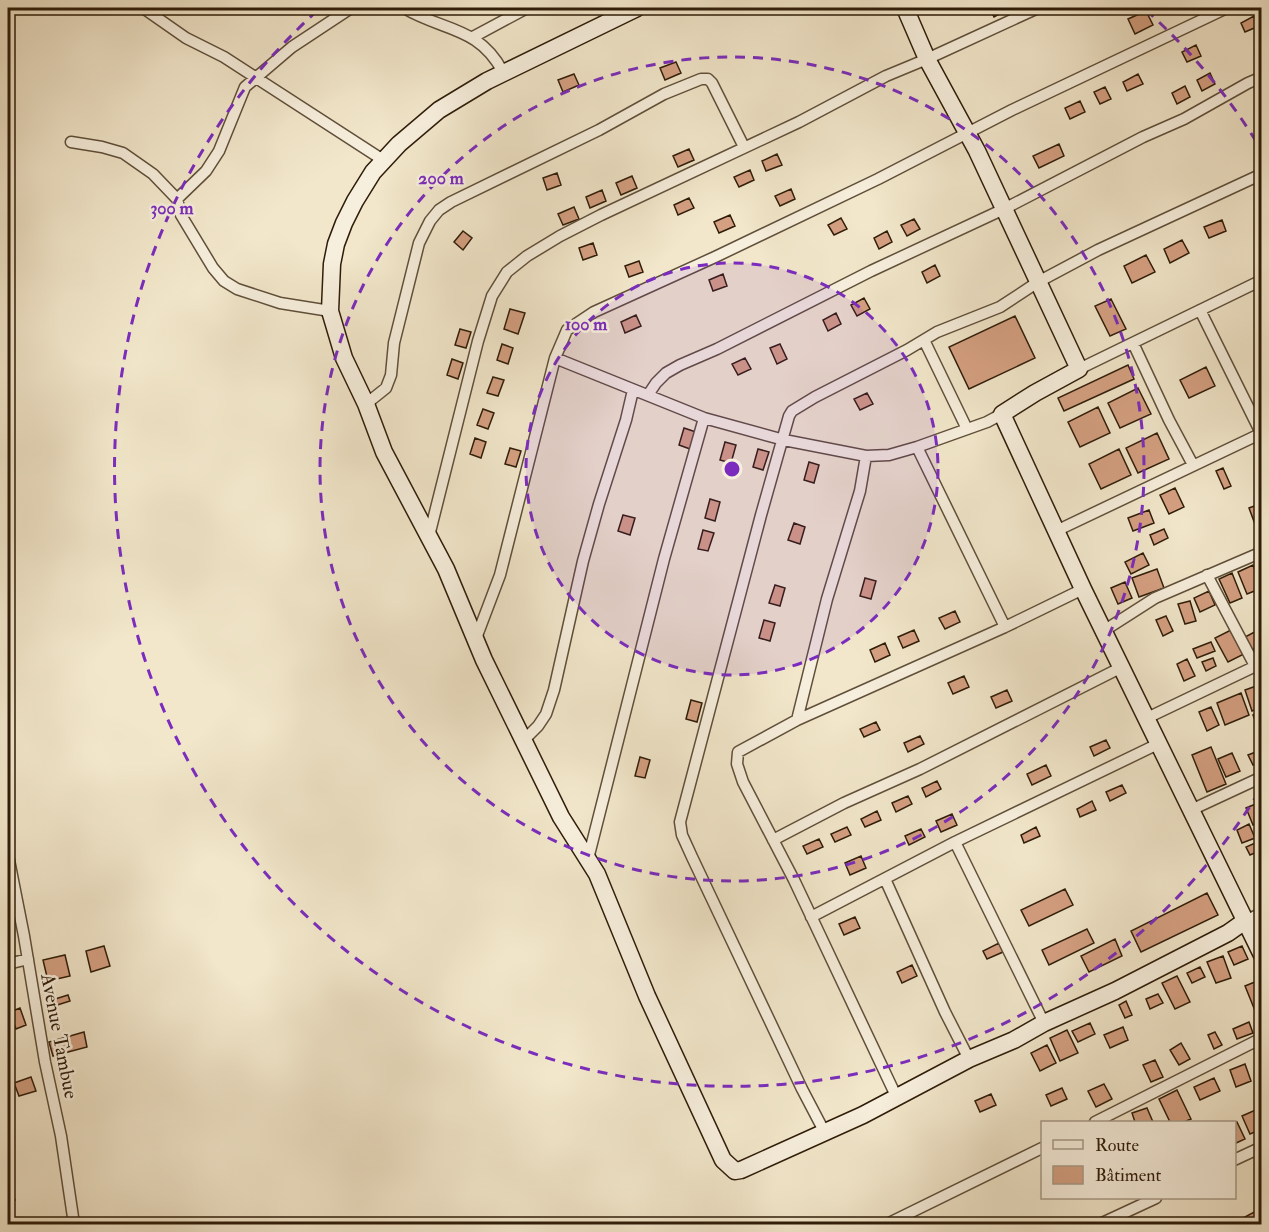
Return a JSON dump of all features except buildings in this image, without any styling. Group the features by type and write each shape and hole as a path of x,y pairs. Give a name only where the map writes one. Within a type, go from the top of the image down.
{"street":[{"path":"143,8 186,38 224,57 383,160"},
{"path":"177,199 206,171 219,151 245,87 292,47 351,8"},
{"path":"404,8 473,37 491,55 503,72"},
{"path":"473,37 527,8"},
{"path":"637,8 503,72 439,110 405,138 383,160 355,201 336,244 332,264 330,311 344,358 366,404 384,453 446,569 475,640 561,817 588,859 606,894 647,996 723,1160 735,1171 741,1170 897,1098 969,1059 1115,991 1262,913"},
{"path":"905,8 927,59 968,132 1079,369"},
{"path":"429,536 478,341 492,296 507,272 527,256 560,236 840,102 886,76 1038,8"},
{"path":"475,640 500,575 555,358 567,330 594,312 715,258 878,179 968,132 1227,8"},
{"path":"648,395 656,382 680,365 717,350 871,271 1004,209 1143,137 1184,119 1262,77"},
{"path":"366,404 386,388 391,375 394,343 410,273 430,221 439,210 599,130 664,94 701,79 708,79 712,83 744,147"},
{"path":"71,142 123,153 153,174 177,199 182,215 213,268 224,281 237,289 280,303 330,311"},
{"path":"824,1131 692,857 682,835 680,822 789,416 800,406 937,332 1000,307 1038,282 1098,250 1262,174"},
{"path":"555,358 704,418 784,440 866,456 889,455 967,429 1002,414 1079,369 1262,280"},
{"path":"1056,531 1261,434 1200,310"},
{"path":"924,340 967,429"},
{"path":"1133,343 1193,465"},
{"path":"524,740 546,714 554,690 583,561 633,390"},
{"path":"1002,414 1083,589 1262,955"},
{"path":"588,859 664,559 704,418"},
{"path":"917,447 1005,627"},
{"path":"797,720 826,599 860,491 866,456"},
{"path":"1104,630 1155,598 1262,552"},
{"path":"1147,718 1258,665 1207,575"},
{"path":"897,1098 811,917 743,782 736,764 738,752 797,720 1005,627 1083,589"},
{"path":"773,840 844,802 920,769 1122,667"},
{"path":"811,917 955,842 1160,744"},
{"path":"1191,810 1262,777"},
{"path":"955,842 1044,1023"},
{"name":"Avenue Tambue","path":"8,855 45,1062 67,1169 74,1224"},
{"path":"885,879 945,1012 969,1059"},
{"path":"8,964 28,959"},
{"path":"1097,1121 1262,1038"},
{"path":"1236,1159 1262,1147"},
{"path":"887,1224 1041,1148"},
{"path":"1100,1224 1152,1199"}]}
